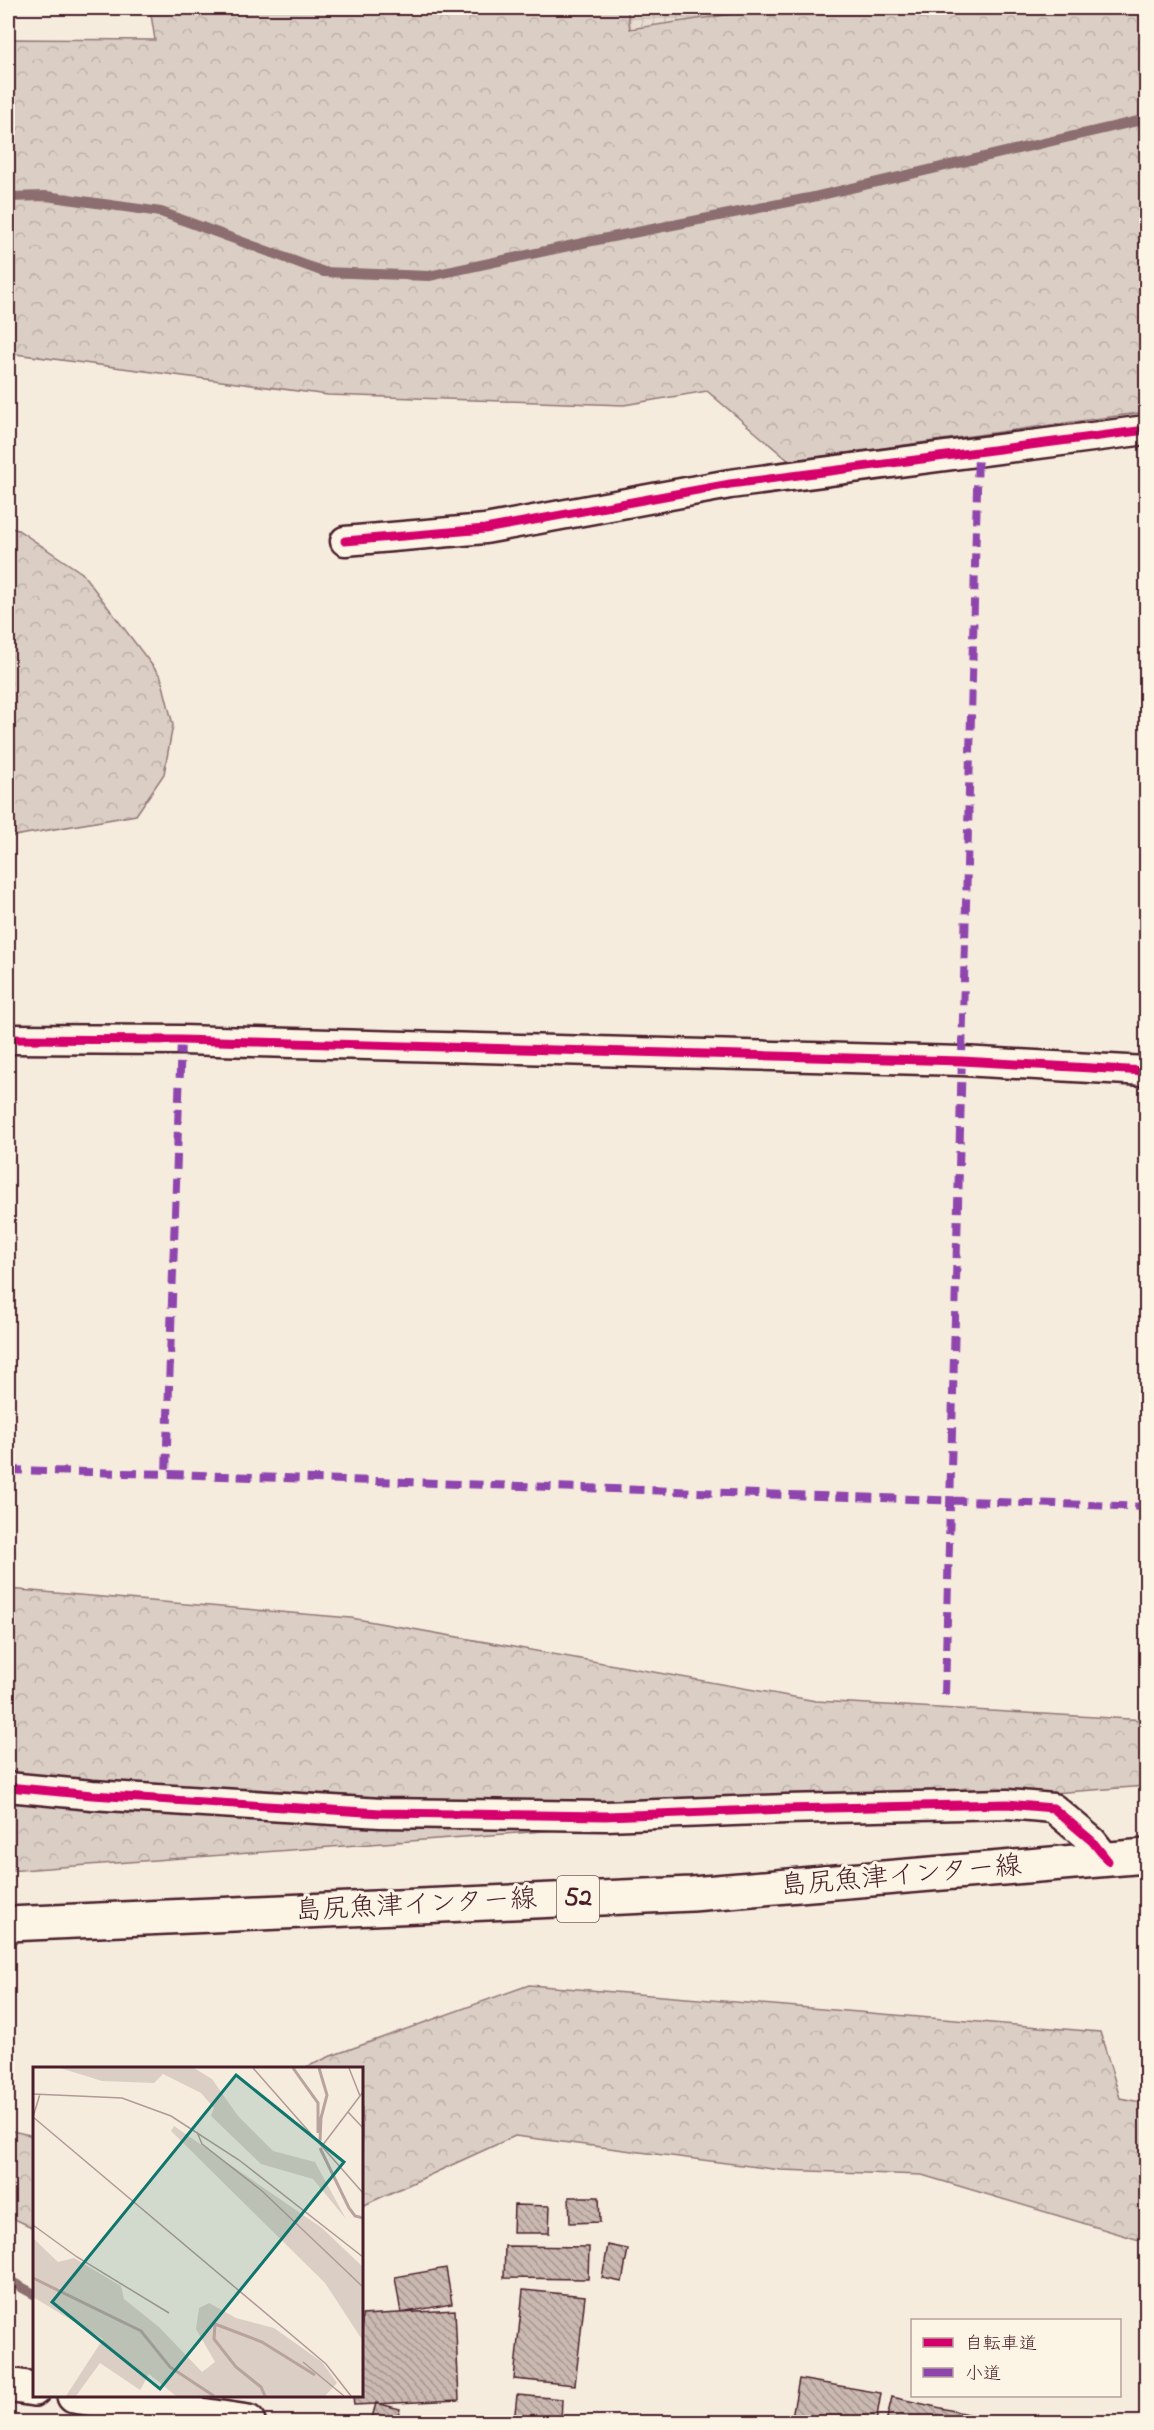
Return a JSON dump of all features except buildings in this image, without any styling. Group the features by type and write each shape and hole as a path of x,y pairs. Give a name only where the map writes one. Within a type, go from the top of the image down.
{"main road":[{"name":"島尻魚津インター線","path":"8,1924 692,1894 1146,1856"},
{"path":"8,2385 33,2389"},
{"path":"81,2397 234,2421"}],"street":[{"path":"345,541 485,529 730,484 1146,430"},
{"path":"8,1038 180,1040 962,1061 1146,1071"},
{"path":"8,1787 92,1795 381,1813 606,1816 1007,1804 1053,1808 1092,1841 1108,1860"}],"shaded area":[{"path":"627,8 772,8 629,29"}],"green space":[{"path":"150,8 627,8 630,29 772,8 1146,8 1146,412 789,461 707,391 624,405 328,395 8,353 8,39 155,40"},
{"path":"8,527 18,530 82,573 161,677 173,725 164,774 136,815 8,837"},
{"path":"8,1589 351,1618 816,1701 1146,1720 1146,1786 8,1871"},
{"path":"529,1985 1100,2032 1120,2098 1146,2103 1146,2242 922,2175 781,2170 515,2136 363,2206 363,2067 306,2067"},
{"path":"8,2130 33,2136 33,2228 8,2216"}],"waterway":[{"path":"8,197 46,196 161,212 324,272 429,276 809,198 1146,119"},
{"path":"8,2280 33,2293"}],"marked path":[{"path":"945,1695 978,452"},
{"path":"181,1040 166,1474 1146,1507"},
{"path":"8,1470 166,1474"}],"cycle path":[{"path":"345,541 485,529 730,484 1146,430"},
{"path":"8,1039 181,1040 962,1061 1146,1071"},
{"path":"8,1787 92,1795 381,1813 606,1816 1007,1804 1053,1808 1092,1841 1108,1861"}]}
